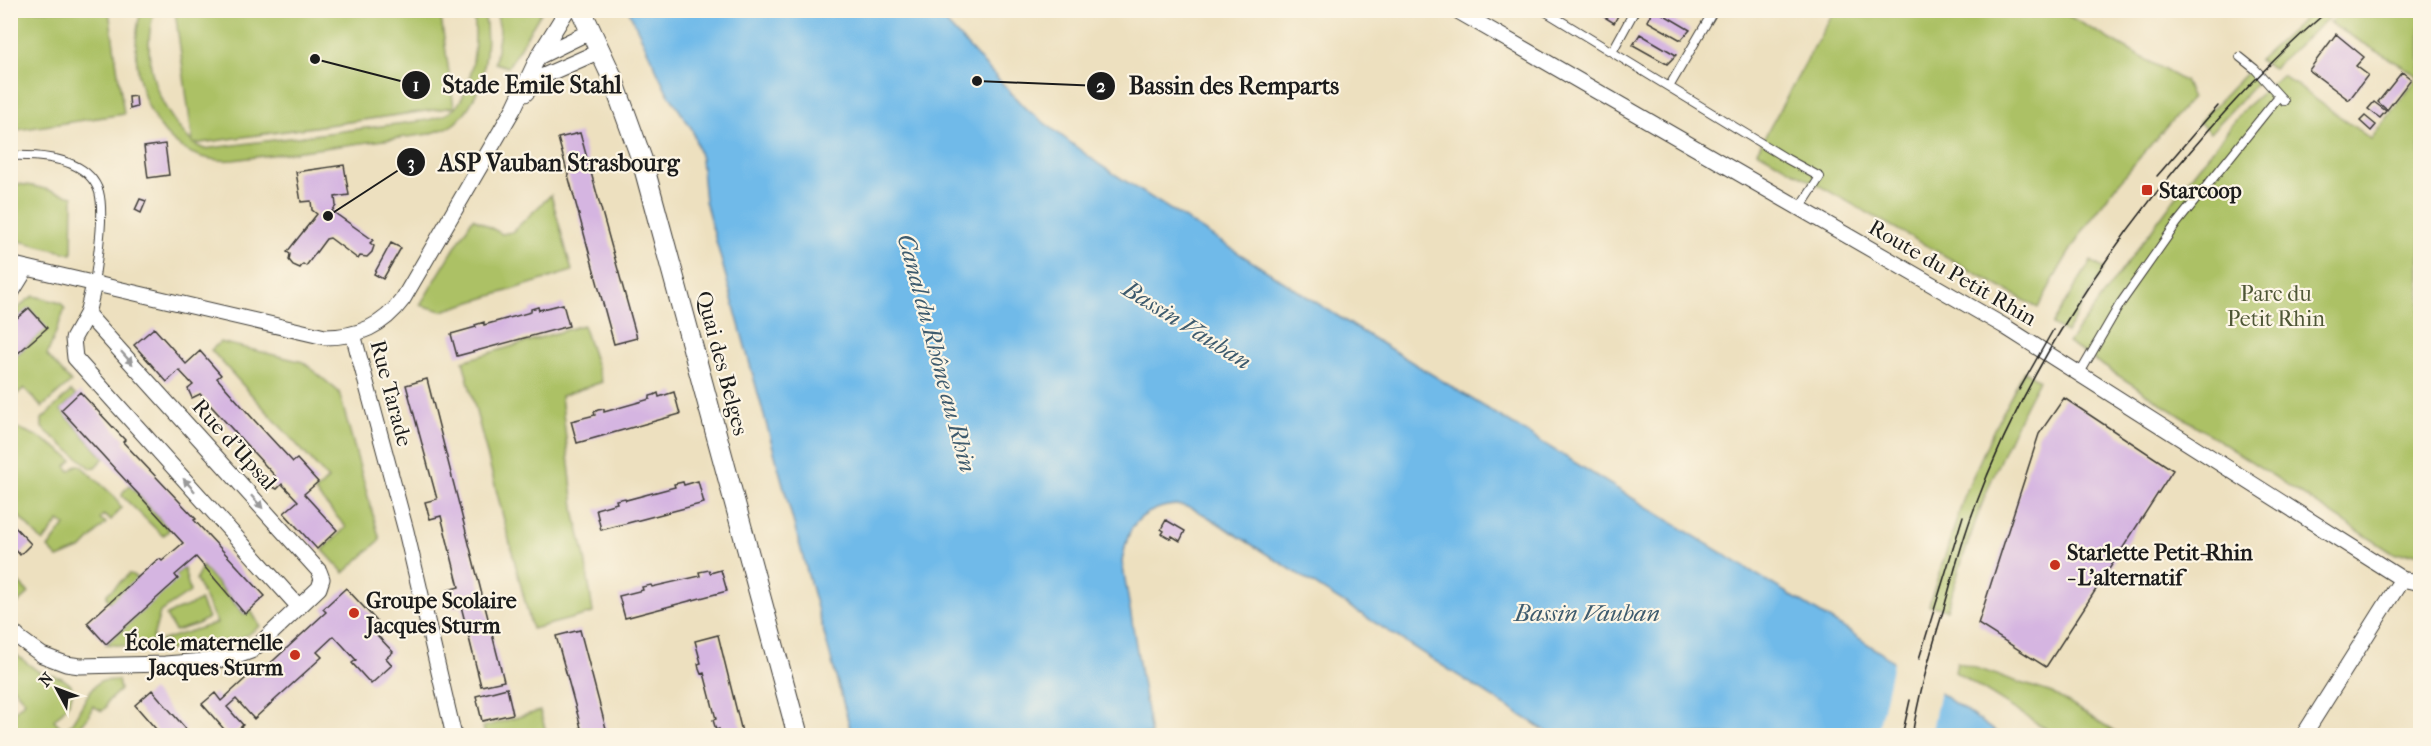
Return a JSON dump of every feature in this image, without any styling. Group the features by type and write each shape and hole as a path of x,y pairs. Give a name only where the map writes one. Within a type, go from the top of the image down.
{"main road":[{"name":"Quai des Belges","path":"581,10 612,77 642,160 798,735"}],"street":[{"path":"353,334 367,330 384,320 403,299 514,108 538,57 567,10"},
{"name":"Route du Petit Rhin","path":"1456,10 2004,326 2402,579 2421,583"},
{"path":"538,57 591,31"},
{"path":"514,108 541,77 600,51"},
{"name":"Rue Tarade","path":"10,264 325,337 353,334 403,520 454,735"},
{"path":"10,295 26,269"},
{"path":"94,284 87,314 73,339 75,358 299,607"},
{"name":"Rue d'Upsal","path":"10,629 42,655 66,664 80,666 165,664 229,659 251,651 319,588 322,579 319,571 87,314"},
{"path":"2303,735 2402,579 2421,592"}],"lane":[{"path":"1543,10 1820,177 1800,208"},
{"path":"1612,52 1635,10"},
{"path":"1669,87 1714,10"},
{"path":"2080,373 2120,304 2177,223 2281,98 2256,69 2240,57"},
{"path":"10,156 27,155 54,159 80,168 93,180 99,193 100,215 99,250 94,284"}],"green space":[{"path":"11,10 109,11 124,114 11,131"},
{"path":"141,11 154,11 149,47 151,65 161,99 180,129 193,143 175,11 440,11 454,107 194,144 204,149 428,120 448,113 454,109 461,100 470,76 475,34 473,11 484,11 486,56 473,99 455,123 442,130 429,134 233,160 206,158 183,149 165,133 151,112 142,88 137,62 137,36"},
{"path":"496,11 542,11 508,67 495,63 500,30"},
{"path":"1834,11 2060,11 2184,81 2192,98 2144,152 2085,228 2038,308 1757,151"},
{"path":"2313,11 2336,11 2273,68 2259,60"},
{"name":"Parc du Petit Rhin","path":"2344,11 2420,11 2420,553 2394,554 2068,343 2187,182 2245,108 2282,75 2371,139 2419,76 2329,23"},
{"path":"2249,70 2257,83 2210,133 2199,122"},
{"path":"11,183 73,196 72,254 11,239"},
{"path":"551,195 572,271 442,311 420,305 473,218 502,234 512,232"},
{"path":"2091,261 2104,269 2066,333 2052,325"},
{"path":"34,296 61,303 65,309 47,355 71,382 42,407 24,388 11,400 11,360 46,328 29,308 11,324 11,316"},
{"path":"583,325 602,382 561,396 575,515 585,558 593,613 532,629 463,361"},
{"path":"220,342 303,362 339,392 380,540 344,573 323,550 346,527 315,492 328,479 211,350"},
{"path":"2024,371 2039,380 1998,463 1965,550 1947,610 1929,605 1965,494 1994,429"},
{"path":"71,391 76,396 61,410 104,458 95,467 91,468 42,428 42,419"},
{"path":"11,427 35,436 59,449 72,460 66,466 70,471 80,465 116,498 121,508 111,520 103,515 100,519 106,523 82,548 58,558 48,548 65,525 59,521 43,542 11,508"},
{"path":"130,485 169,530 163,536 122,496"},
{"path":"202,566 244,614 250,609 260,626 235,641 212,648 158,650 159,641 217,623 196,580"},
{"path":"184,568 190,592 160,612 150,649 106,644 177,579 175,575"},
{"path":"129,574 134,575 137,579 111,603 107,594"},
{"path":"15,579 29,593 15,606 11,601 10,584"},
{"path":"200,600 208,618 198,624 175,631 166,616"},
{"path":"10,650 39,672 62,678 71,685 70,700 54,720 65,731 75,719 90,692 100,681 118,680 120,690 107,702 102,711 93,706 87,719 76,729 74,735 11,735 11,715 25,701 11,685"},
{"path":"1957,662 2052,693 2121,735 2056,735 1955,672"},
{"path":"540,711 547,735 485,735 483,727"}],"water":[{"path":"629,11 935,11 1025,108 1100,165 1358,329 1850,632 2001,735 1552,735 1205,515 1189,508 1172,506 1156,509 1136,522 1128,536 1122,561 1151,735 852,735 705,201 701,159 692,129 667,92"}],"pier":[{"path":"1894,659 1940,690 1931,735 1877,735"}],"building":[{"path":"1593,10 1621,10 1614,23"},
{"path":"1653,10 1690,30 1681,40 1647,21"},
{"path":"1640,34 1676,55 1667,64 1633,45"},
{"path":"2336,34 2364,57 2356,66 2368,75 2349,100 2309,70"},
{"path":"2402,72 2411,79 2387,110 2378,102"},
{"path":"136,96 137,107 130,109 129,97"},
{"path":"2374,102 2386,111 2380,118 2368,109"},
{"path":"2365,116 2376,125 2371,131 2360,121"},
{"path":"580,133 637,338 614,344 558,138"},
{"path":"165,144 169,175 148,178 144,147"},
{"path":"344,165 349,195 335,197 336,206 332,211 373,240 370,243 374,246 372,252 367,257 360,256 358,259 330,238 326,239 306,266 303,264 300,268 293,265 289,260 290,254 287,252 317,214 312,210 311,201 301,202 296,172"},
{"path":"140,199 146,201 141,213 135,210"},
{"path":"391,243 401,248 383,279 374,274"},
{"path":"563,304 569,326 457,356 451,334 476,327 475,325 484,322 484,325 531,312 531,309 538,307 539,310"},
{"path":"29,308 47,328 10,360 10,324"},
{"path":"154,328 186,364 200,351 221,375 217,378 255,421 293,462 297,459 318,482 304,494 337,530 317,549 284,513 298,501 282,484 277,489 269,485 275,476 200,394 192,398 188,389 193,385 179,370 167,382 134,345"},
{"path":"427,379 504,681 481,686 461,606 453,608 448,590 459,587 441,516 430,519 425,502 437,499 406,385"},
{"path":"80,392 265,596 245,614 196,557 175,575 178,579 106,644 87,623 157,560 162,561 183,543 61,410"},
{"path":"674,392 680,414 577,443 571,421 595,415 594,412 598,410 604,409 604,412 650,399 650,396 658,393 659,397"},
{"name":"Starlette Petit-Rhin - L'alternatif","path":"2064,398 2173,470 2046,667 1978,624 2039,434"},
{"path":"698,481 704,503 601,530 596,509 617,503 616,500 625,498 626,500 675,487 674,484 683,482 684,485"},
{"path":"1166,520 1185,531 1180,541 1162,534 1164,531 1161,529"},
{"path":"10,522 31,544 20,555 14,548 10,551"},
{"path":"709,570 710,573 721,570 727,591 625,618 619,596 643,590 642,587 651,585 652,587 700,576 699,572"},
{"path":"346,588 384,629 377,635 393,652 386,658 392,665 371,684 352,663 356,660 334,636 317,652 322,657 254,719 236,699 227,707 243,725 230,736 202,704 215,693 221,701 258,667 262,671 326,612 323,609"},
{"path":"580,630 608,736 583,736 556,636"},
{"path":"718,635 743,736 721,736 719,729 716,730 713,720 716,719 704,673 701,674 699,669 698,664 701,663 695,641"},
{"path":"507,688 513,714 482,721 476,696"},
{"path":"152,690 186,729 178,736 162,736 135,705"}],"tram line":[{"path":"1912,736 1926,671 1969,524 1994,460 2044,360 2103,264 2171,174 2251,84 2329,10"},
{"path":"2157,176 2218,106"},
{"path":"2019,390 2053,330"},
{"path":"1919,659 1963,516"},
{"path":"1902,736 1910,700"}],"place":[{"name":"Stade Emile Stahl","path":"315,59"},
{"name":"Bassin des Remparts","path":"977,81"},
{"name":"Starcoop","path":"2147,190"},
{"name":"ASP Vauban Strasbourg","path":"328,216"},
{"name":"Starlette Petit-Rhin - L'alternatif","path":"2055,565"},
{"name":"Groupe Scolaire Jacques Sturm","path":"354,613"},
{"name":"École maternelle Jacques Sturm","path":"295,655"}],"water label":[{"name":"Bassin Vauban","path":"1187,325"},
{"name":"Canal du Rhône au Rhin","path":"937,353"},
{"name":"Bassin Vauban","path":"1587,613"}]}
